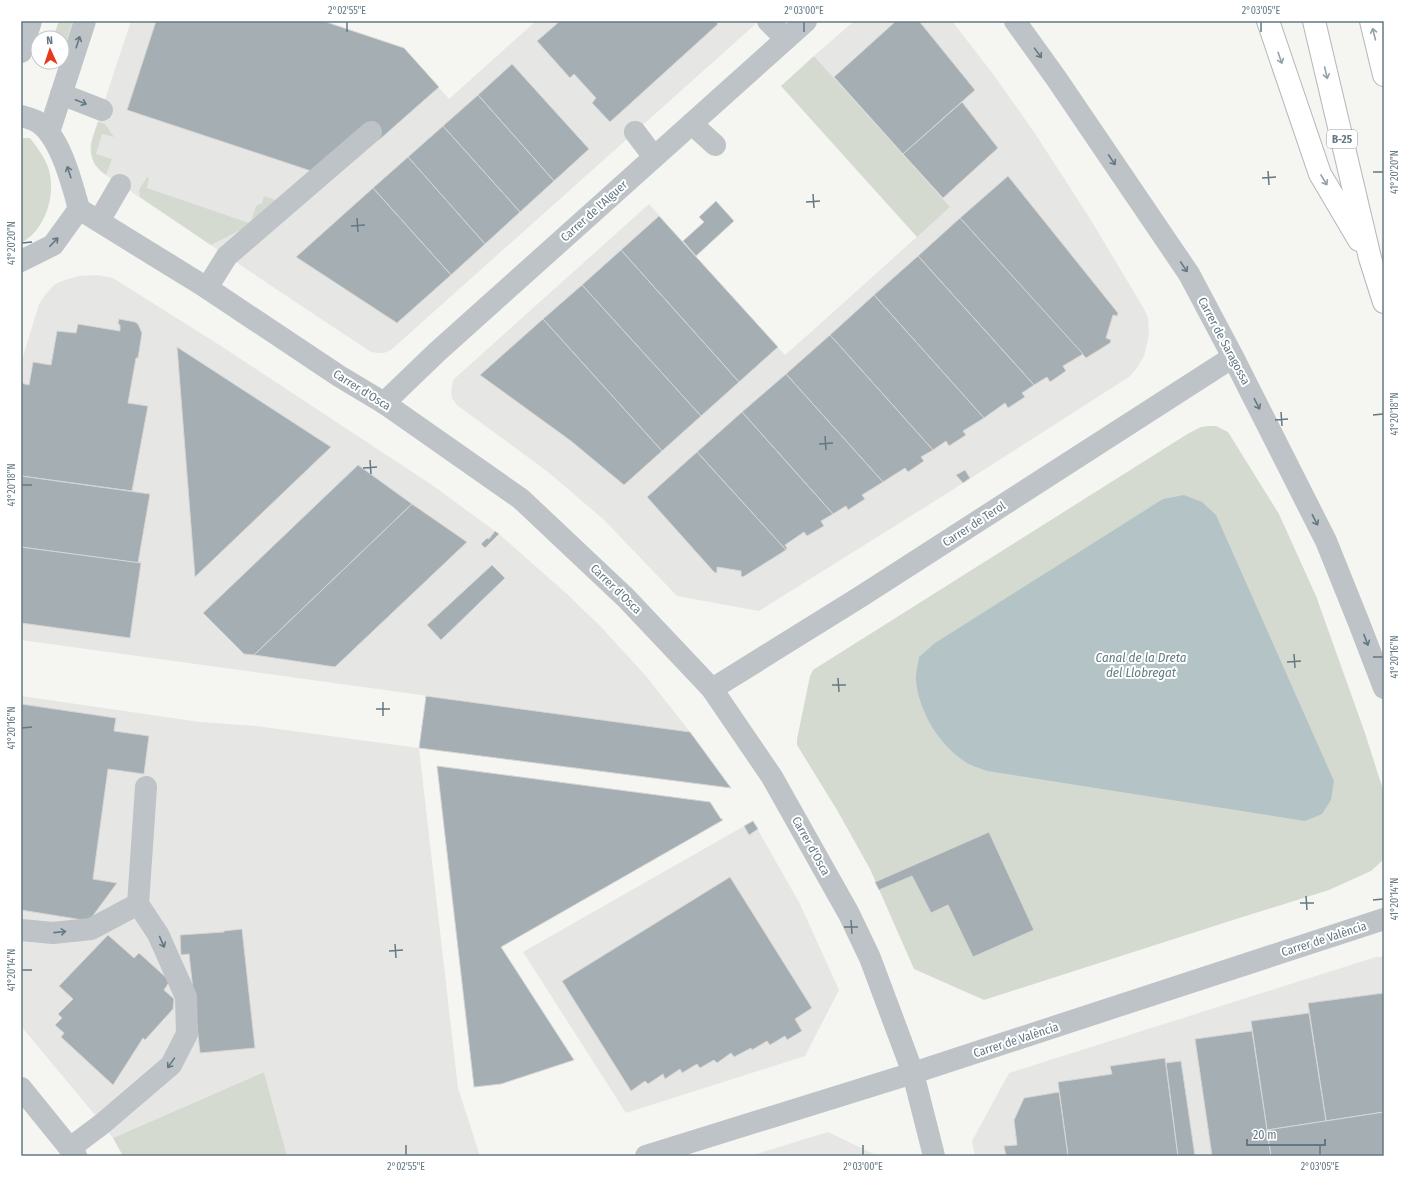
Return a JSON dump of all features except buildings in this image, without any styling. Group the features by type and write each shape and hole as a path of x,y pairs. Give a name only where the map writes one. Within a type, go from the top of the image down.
{"highway":[{"path":"1268,21 1320,174 1370,258"},
{"name":"B-25","path":"1314,21 1370,258 1384,302"},
{"path":"1371,21 1384,75"}],"street":[{"path":"21,52 31,21"},
{"path":"49,132 85,21"},
{"path":"768,21 786,39"},
{"name":"Carrer de l'Alguer","path":"384,403 436,352 806,21"},
{"name":"Carrer de Saragossa","path":"1015,21 1060,84 1189,274 1234,357 1326,541 1384,688"},
{"path":"61,94 102,110"},
{"path":"21,116 36,121 49,132 68,168 79,209 53,245 21,261"},
{"path":"692,124 715,145"},
{"path":"207,288 227,256 371,132"},
{"path":"635,132 654,157"},
{"path":"99,220 120,184"},
{"name":"Carrer d'Osca","path":"79,209 207,288 339,376 384,403 521,499 626,598 712,689 772,777 849,914 870,958 914,1073 934,1156"},
{"name":"Carrer de Terol","path":"712,689 860,597 1234,357"},
{"path":"21,1088 73,1152 102,1124 171,1065 187,1034 186,997 158,934 138,904 146,787"},
{"path":"21,930 53,933 91,929 138,904"},
{"name":"Carrer de València","path":"646,1156 914,1073 1384,919"}],"shaded area":[{"path":"59,21 73,21 70,30 56,30"},
{"path":"131,21 323,21 404,48 449,99 536,21 759,21 391,350 384,353 379,353 371,352 309,311 106,175 95,165 90,145"},
{"path":"854,21 952,21 993,74 1034,132 1089,217 1144,309 1148,318 1149,334 1144,356 1137,368 1129,377 759,611 677,596 603,519 548,472 457,405 452,398 451,392 453,380 649,204 785,355 820,324 950,207 814,56"},
{"path":"814,56 950,207 917,237 781,86"},
{"path":"98,122 105,124 114,137 102,134 96,154 112,159 106,175 94,163 91,151 93,137"},
{"path":"23,138 30,138 40,151 48,167 51,188 50,199 43,220 30,237 21,243 21,144"},
{"path":"147,177 149,178 147,188 249,223 256,206 262,203 264,196 279,201 254,223 211,245 140,197 139,190"},
{"path":"97,275 113,278 221,346 432,485 499,534 567,594 601,627 646,676 690,732 21,640 21,363 39,304 45,295 54,285 62,281 78,276"},
{"path":"1216,426 1228,432 1279,514 1316,596 1365,733 1384,793 1384,859 1371,871 1329,890 984,1000 914,969 870,869 837,810 797,745 810,676 813,670 1189,433 1201,427"},
{"path":"21,696 200,722 256,726 419,748 458,1088 480,1156 287,1156 264,1072 113,1138 21,1026"},
{"path":"753,821 800,904 839,990 805,1056 626,1113 523,952"},
{"path":"1376,957 1384,957 1384,1156 975,1156 972,1141 1009,1073"},
{"path":"264,1072 287,1156 123,1156 113,1138"},
{"path":"828,1132 878,1156 750,1156"}],"water":[{"name":"Canal de la Dreta del Llobregat","path":"1184,495 1202,502 1216,515 1334,781 1331,800 1322,814 1305,821 987,771 966,763 946,746 932,726 921,704 916,678 919,657 935,643 1163,499"}]}
